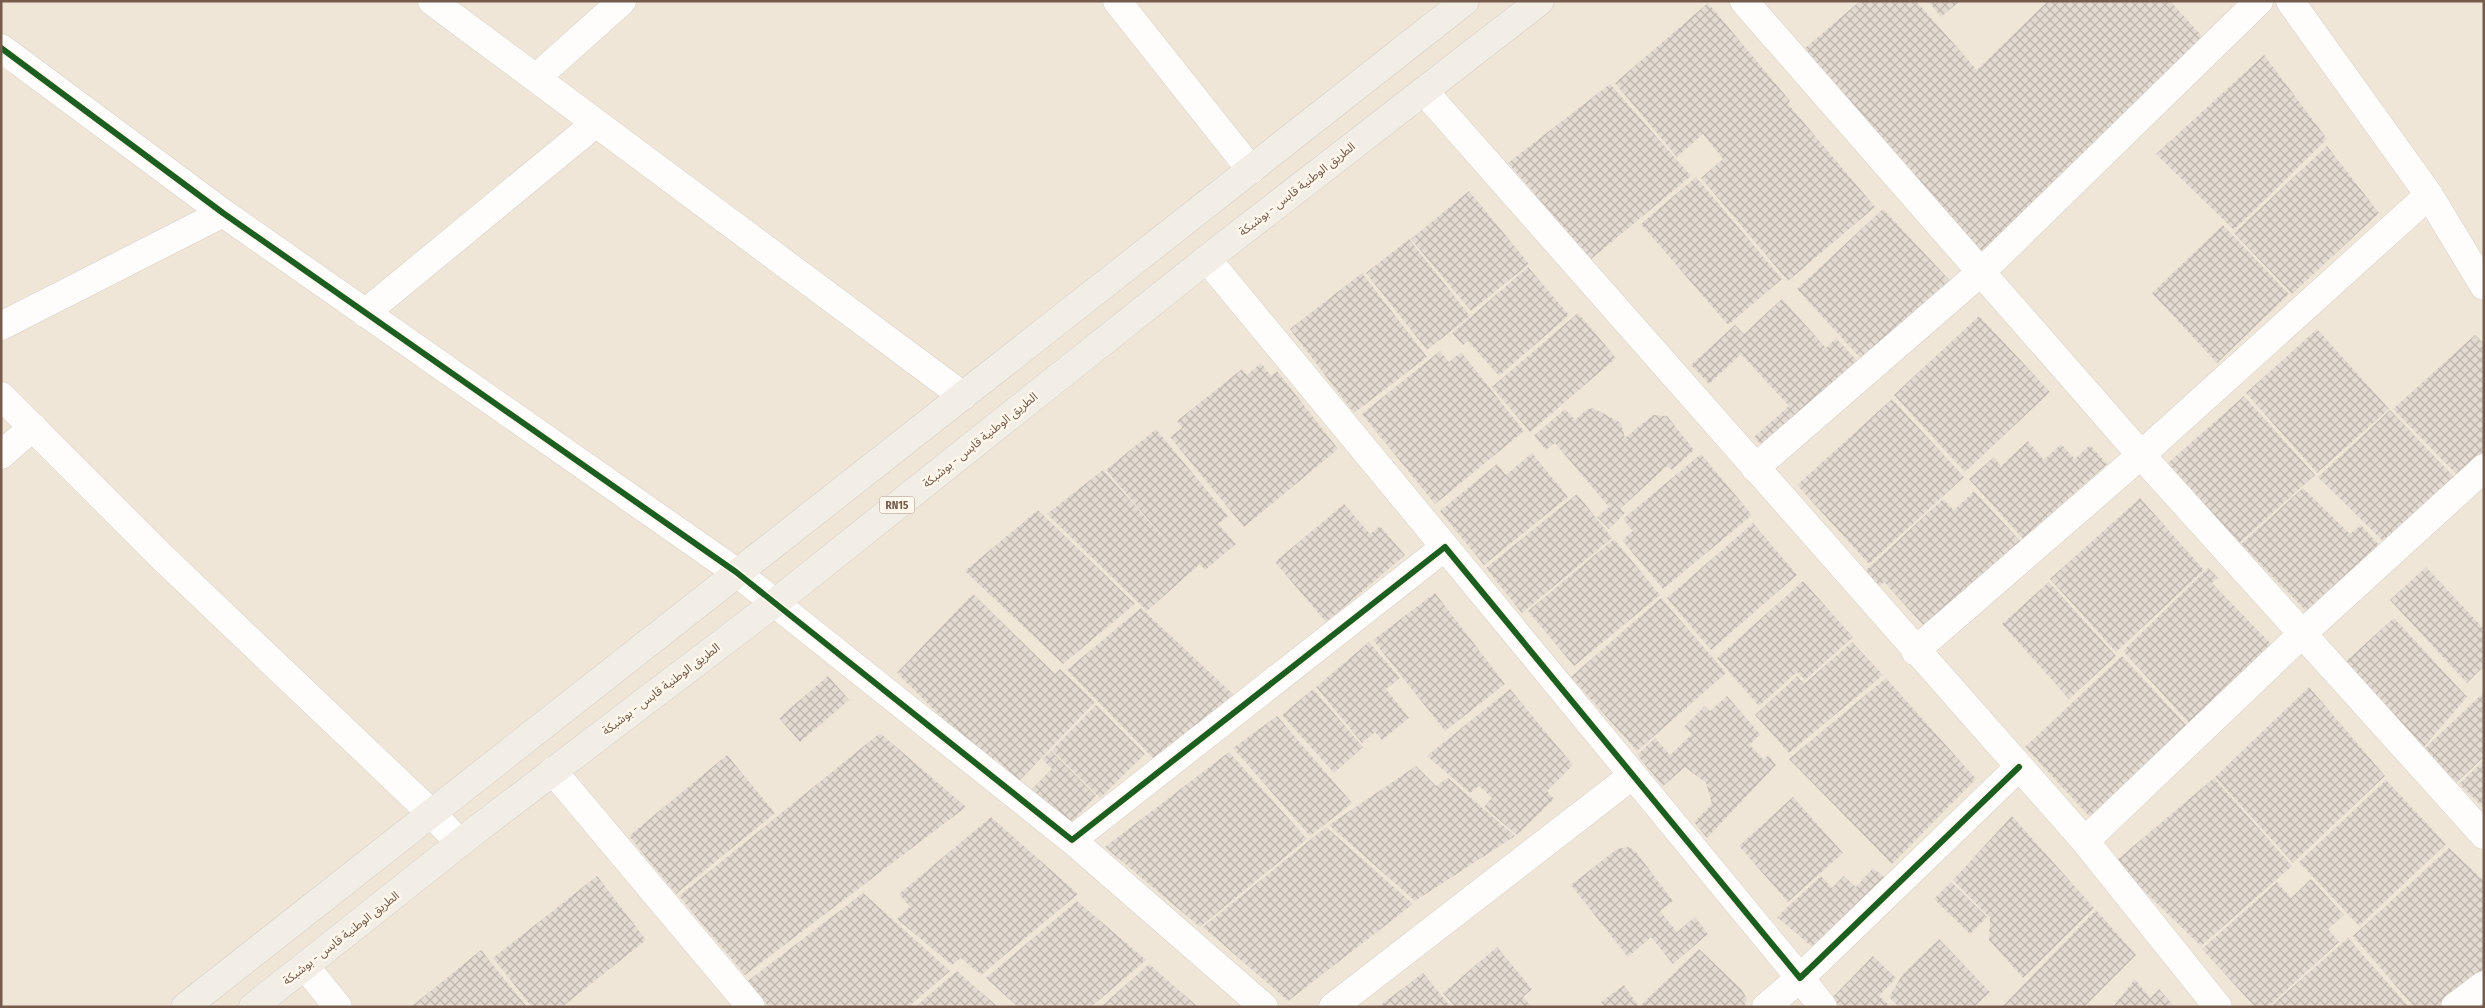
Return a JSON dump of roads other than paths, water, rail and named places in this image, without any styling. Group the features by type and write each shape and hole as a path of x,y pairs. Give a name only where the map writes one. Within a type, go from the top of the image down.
{"main road":[{"path":"185,1007 432,814 736,572 1465,1"},
{"name":"الطريق الوطنية قابس - بوشبكة","path":"253,1007 460,843 776,602 1207,259 1539,1"}],"street":[{"path":"432,1 963,396"},
{"path":"536,78 622,1"},
{"path":"1117,1 1251,170"},
{"path":"1744,1 2141,456 2484,835"},
{"path":"1755,468 1981,272 2259,1"},
{"path":"2290,1 2429,195 2484,286"},
{"path":"1,48 223,213 736,572 776,602 1072,840 1264,1007"},
{"path":"1424,91 2085,842 2218,1007"},
{"path":"365,313 596,123"},
{"path":"1915,651 2141,456 2429,195"},
{"path":"1,326 223,213"},
{"path":"1207,259 1823,1007"},
{"path":"1,396 162,557 432,814 460,843"},
{"path":"1,455 33,427"},
{"path":"2085,842 2302,634 2484,468"},
{"path":"1072,840 1445,547"},
{"path":"1766,1007 1800,978 2019,767"},
{"path":"553,771 751,1007"},
{"path":"1333,1007 1632,775"},
{"path":"305,966 338,1007"},
{"path":"2455,1007 2484,985"}]}
